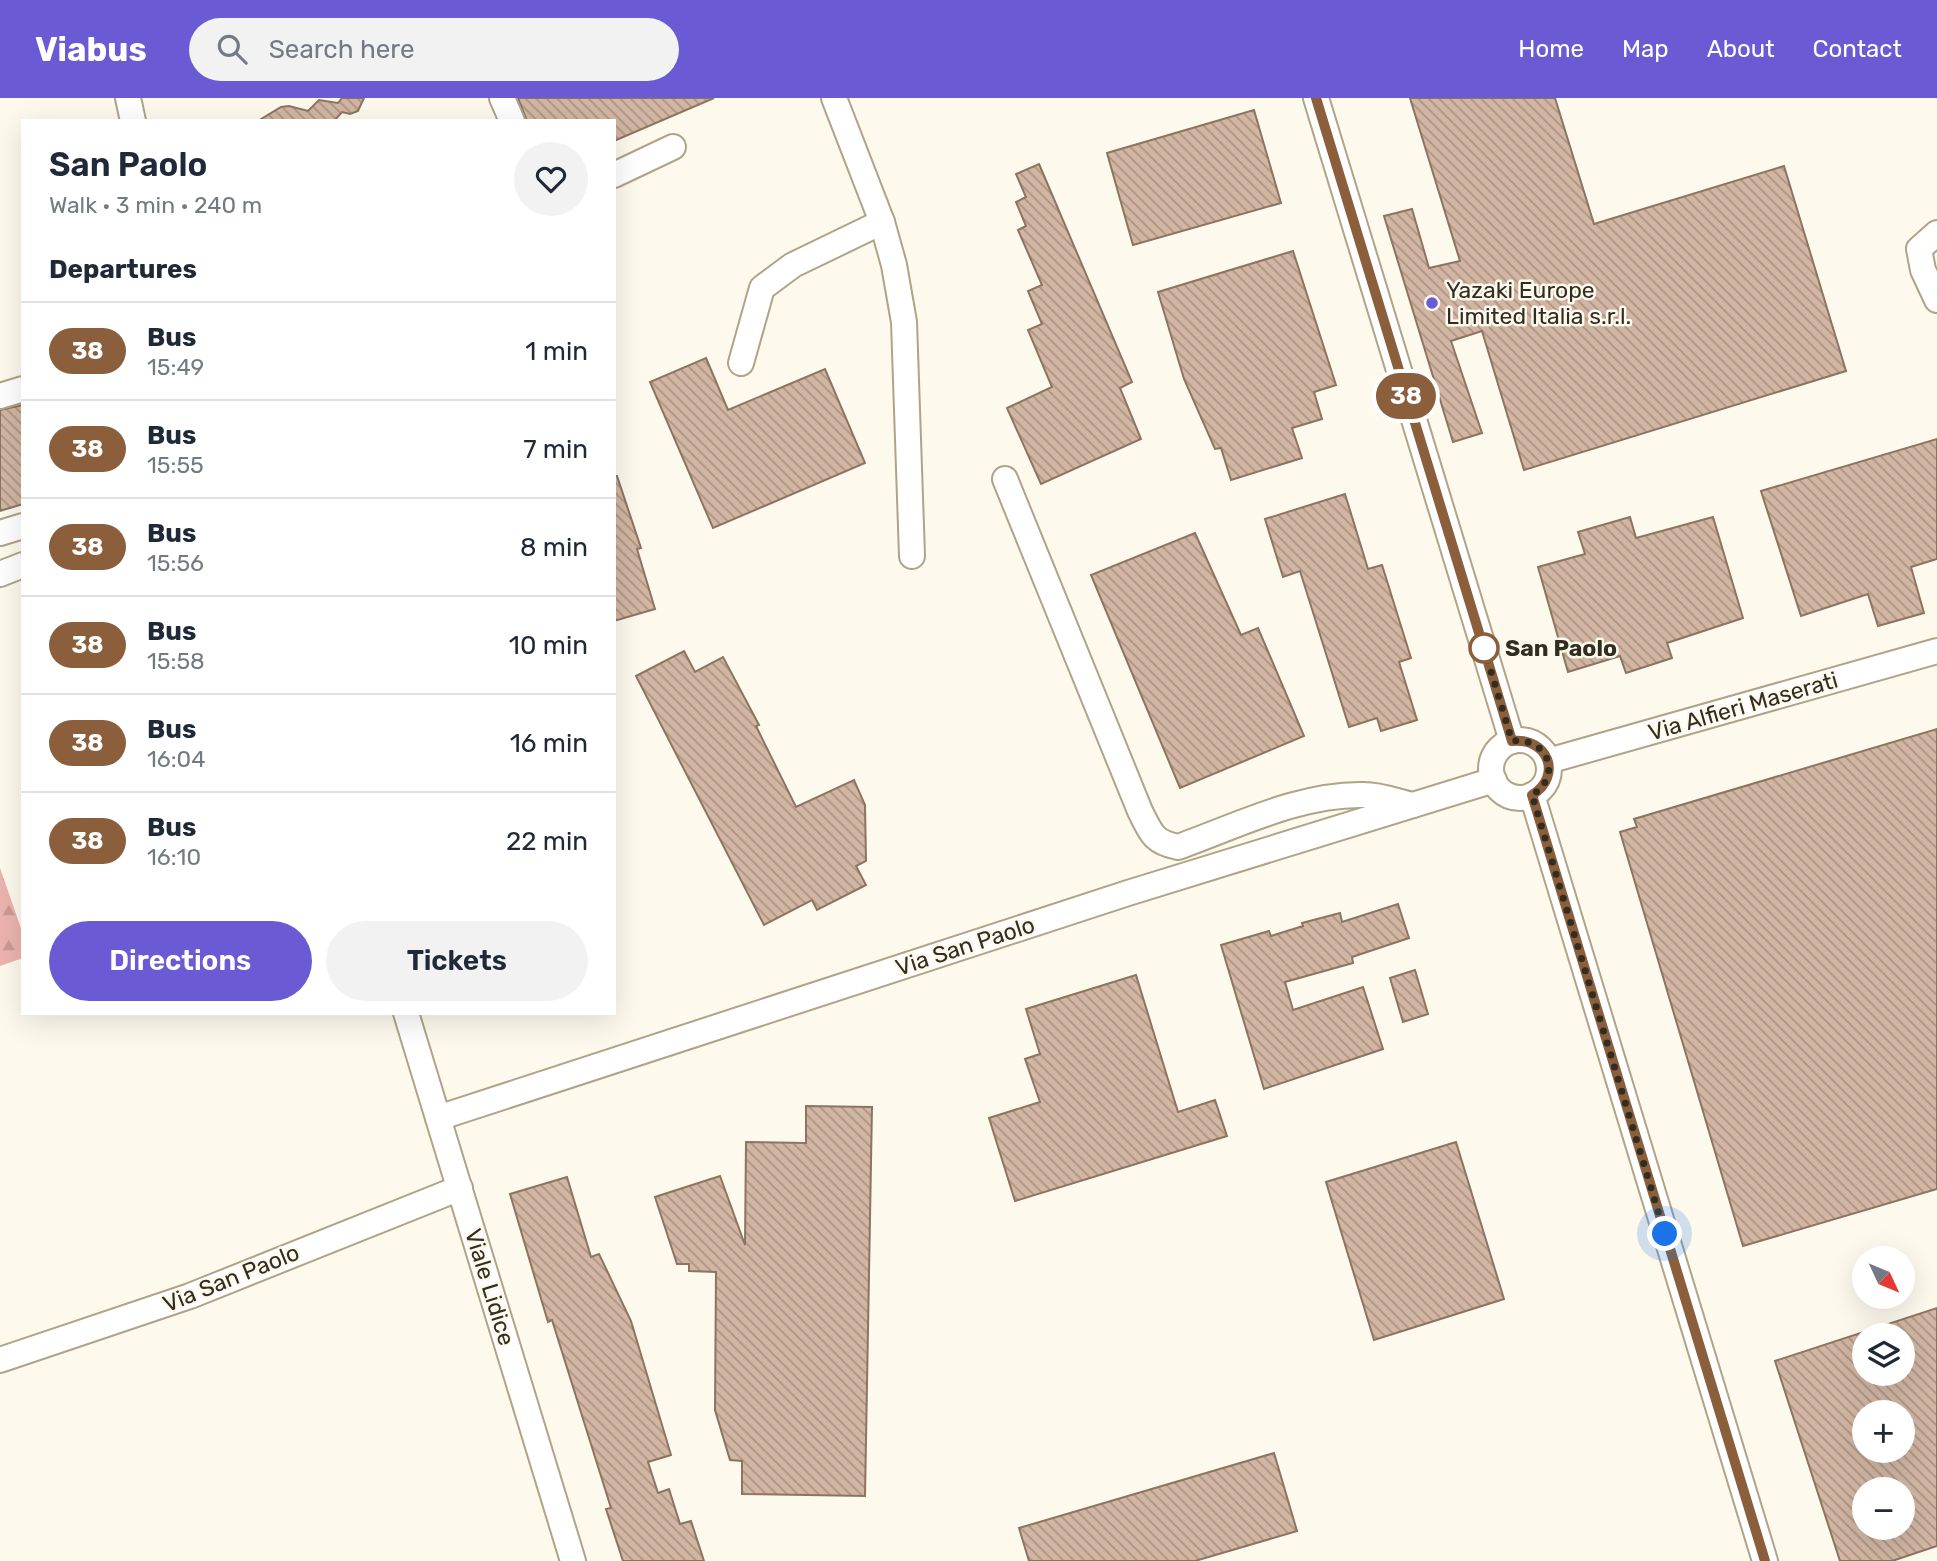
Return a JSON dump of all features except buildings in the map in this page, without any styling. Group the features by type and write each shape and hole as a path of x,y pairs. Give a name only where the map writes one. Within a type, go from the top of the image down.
{"street":[{"path":"502,98 511,119"},
{"path":"834,98 882,222 894,265 904,322 912,556"},
{"path":"1316,98 1512,741"},
{"path":"616,174 673,147"},
{"path":"741,363 761,288 793,265 882,222"},
{"path":"1937,233 1919,249 1923,270 1937,300"},
{"path":"0,396 21,390"},
{"path":"1005,479 1152,836 1163,844 1178,847 1292,806 1341,796 1368,795 1414,805"},
{"path":"0,533 21,527"},
{"path":"0,574 21,566"},
{"name":"Via Alfieri Maserati","path":"1548,761 1937,651"},
{"path":"1512,741 1530,742 1538,746 1548,761 1548,777 1539,791 1532,795 1514,797 1498,788 1494,780 1492,771 1497,752 1512,741"},
{"name":"Via San Paolo","path":"438,1118 1128,893 1494,780"},
{"path":"1532,795 1765,1561"},
{"name":"Viale Lidice","path":"407,1015 573,1561"},
{"name":"Via San Paolo","path":"0,1360 190,1296 460,1188"}],"green space":[{"path":"0,868 21,928 21,959 0,966"}],"bus line":[{"name":"38","path":"1316,98 1512,741 1521,740 1538,746 1548,761 1548,777 1539,791 1532,795 1765,1561"}],"place":[{"name":"Yazaki Europe Limited Italia s.r.l.","path":"1432,303"},
{"name":"San Paolo","path":"1484,648"}],"route":[{"path":"1484,648 1512,741 1521,740 1538,746 1548,761 1548,777 1539,791 1532,795 1665,1234"}]}
